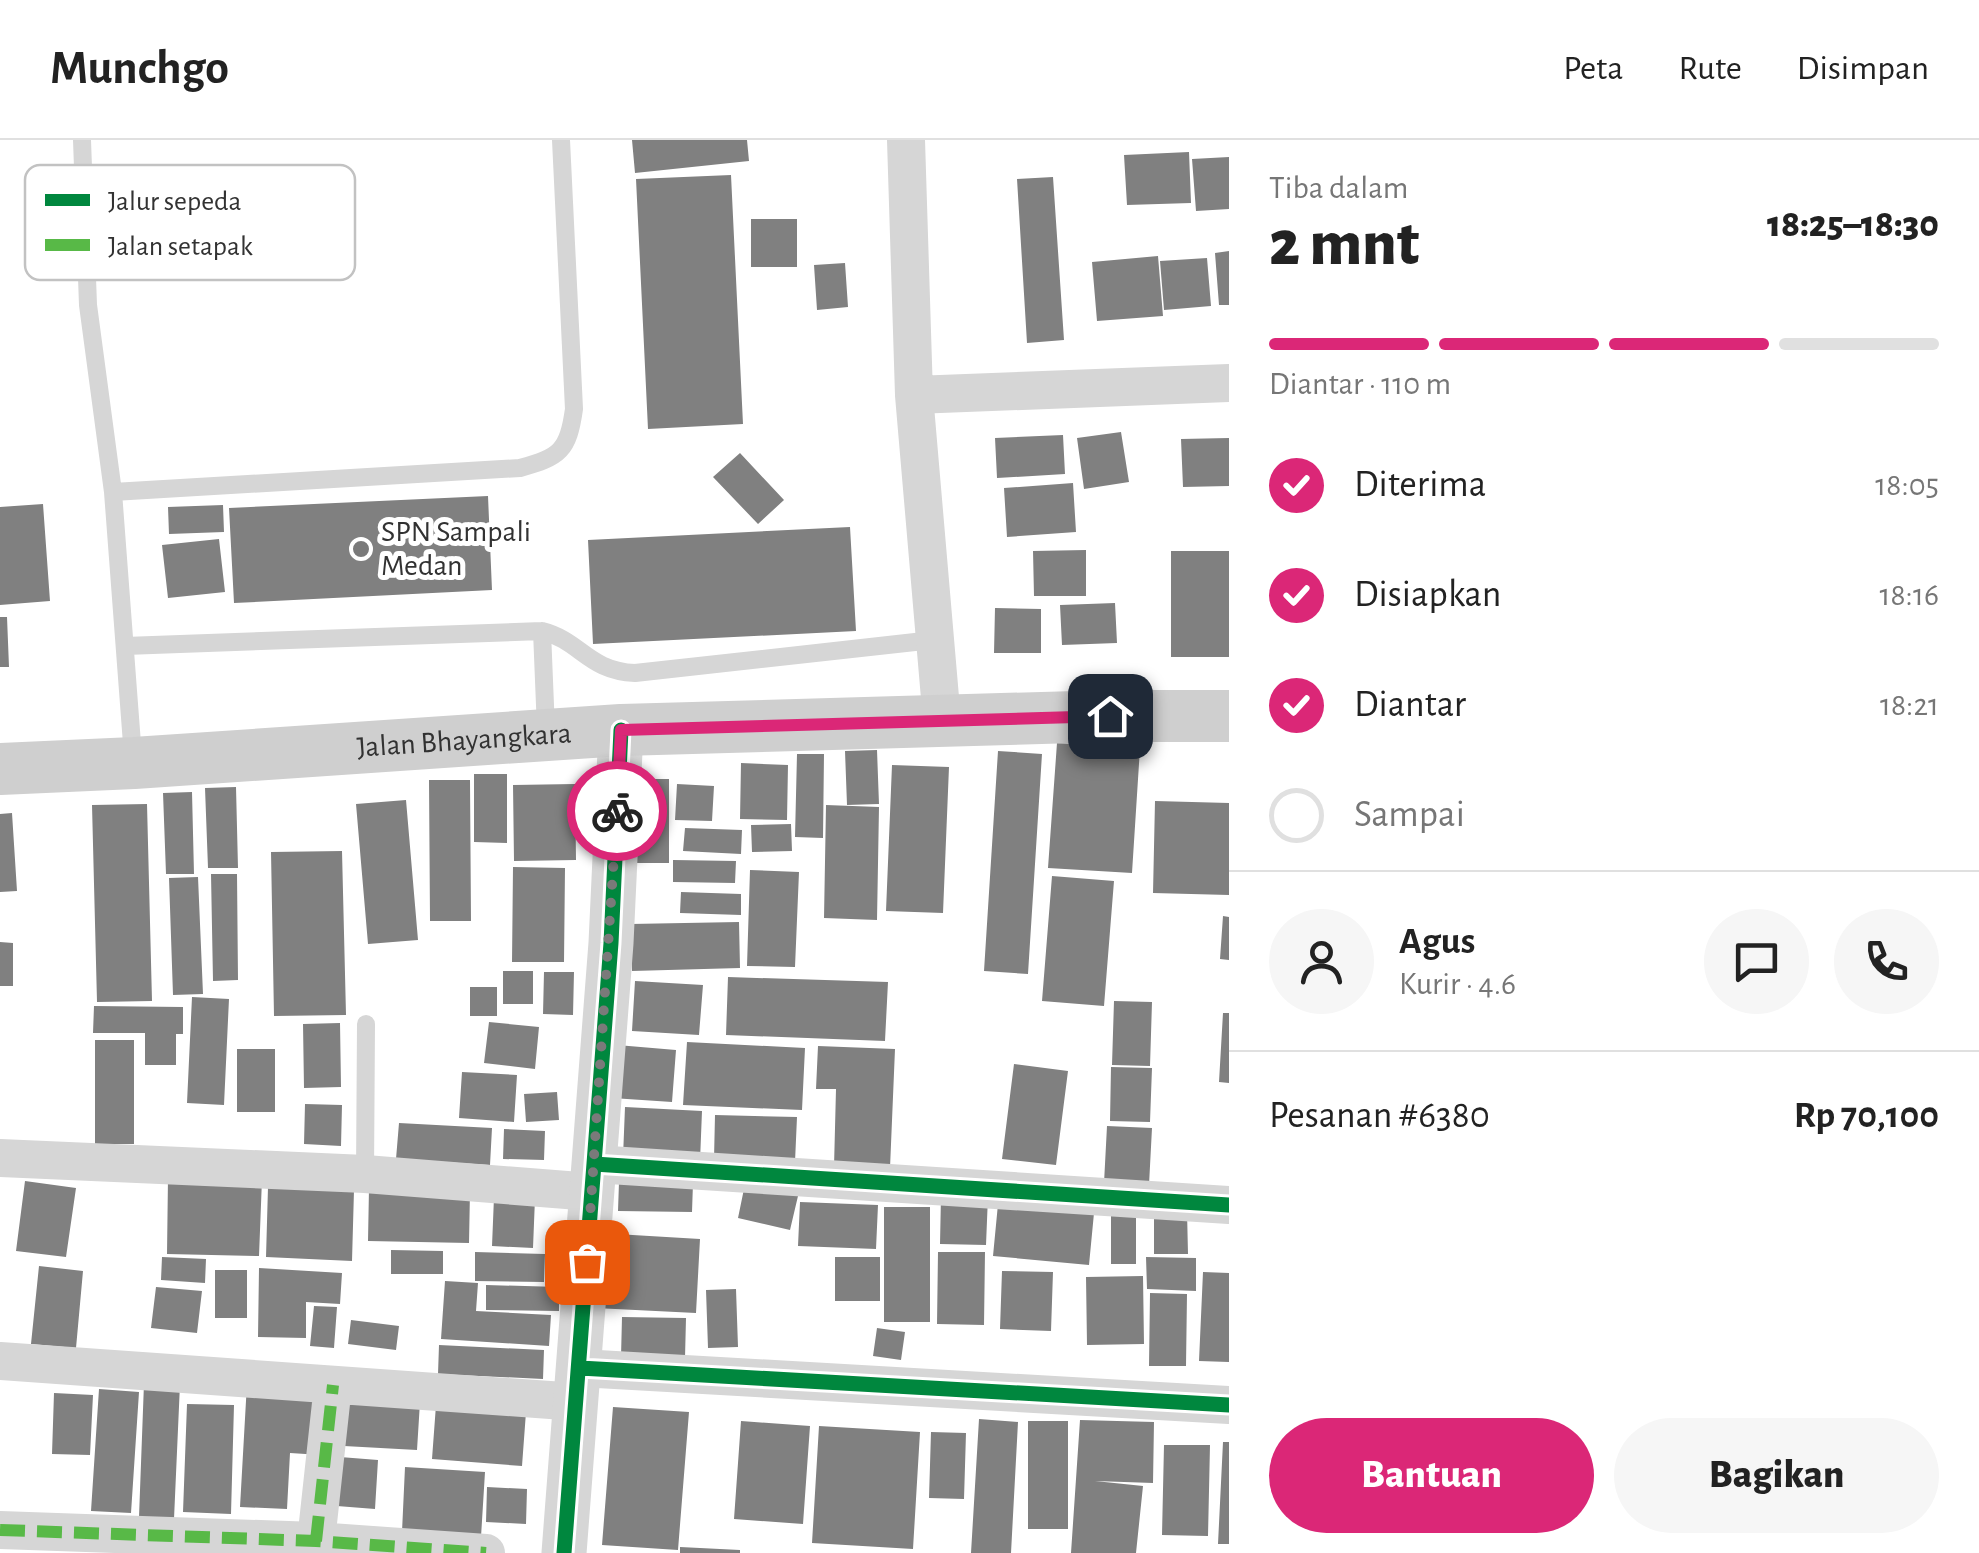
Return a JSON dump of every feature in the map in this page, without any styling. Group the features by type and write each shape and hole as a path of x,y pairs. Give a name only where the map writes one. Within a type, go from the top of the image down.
{"main road":[{"name":"Jalan Bhayangkara","path":"0,769 134,764 621,730 1229,716"}],"street":[{"path":"906,140 914,395 942,721"},
{"path":"914,395 1229,382"},
{"path":"564,1553 610,942 621,730"},
{"path":"0,1158 1229,1205"},
{"path":"0,1361 333,1385 579,1386 1229,1404"},
{"path":"316,1541 333,1385"},
{"path":"0,1530 316,1541 486,1553"}],"lane":[{"path":"82,140 83,165"},
{"path":"113,492 520,468 550,460 564,448 574,409 561,140"},
{"path":"87,280 113,492 134,764"},
{"path":"125,646 542,631 564,639 600,667 635,673 934,640"},
{"path":"542,631 546,735"},
{"path":"366,1024 366,1174"}],"building":[{"path":"632,140 747,140 749,161 635,173"},
{"path":"1189,152 1191,203 1127,205 1124,155"},
{"path":"1229,157 1229,209 1196,211 1192,159"},
{"path":"731,175 743,424 648,429 636,179"},
{"path":"1053,177 1064,340 1027,343 1017,179"},
{"path":"751,219 797,219 797,267 751,267"},
{"path":"1229,251 1229,305 1219,305 1215,253"},
{"path":"1158,256 1163,316 1097,321 1092,262"},
{"path":"1207,258 1211,306 1164,310 1160,261"},
{"path":"845,263 848,307 817,310 814,265"},
{"path":"1121,432 1129,482 1084,489 1077,438"},
{"path":"1063,435 1065,474 997,478 995,438"},
{"path":"1229,438 1229,486 1183,487 1181,439"},
{"path":"740,453 784,500 758,524 713,477"},
{"path":"1073,483 1076,532 1007,537 1004,488"},
{"name":"SPN Sampali Medan","path":"488,496 492,590 234,603 229,508"},
{"path":"43,504 50,601 0,605 0,507"},
{"path":"223,505 224,532 169,534 168,507"},
{"path":"850,527 856,631 593,644 588,540"},
{"path":"219,539 225,592 168,598 162,545"},
{"path":"1086,550 1086,596 1034,596 1033,551"},
{"path":"1171,551 1229,551 1229,657 1171,657"},
{"path":"1115,603 1117,643 1062,645 1060,605"},
{"path":"995,608 1041,609 1041,653 994,653"},
{"path":"0,617 7,617 9,667 0,667"},
{"path":"1057,743 1140,748 1132,873 1048,868"},
{"path":"877,750 879,804 847,805 845,751"},
{"path":"998,751 1042,754 1028,974 984,971"},
{"path":"797,754 824,754 823,838 795,837"},
{"path":"741,763 788,765 787,820 740,819"},
{"path":"892,765 949,767 943,913 886,911"},
{"path":"474,774 507,774 507,843 474,842"},
{"path":"627,779 669,779 669,863 627,863"},
{"path":"429,780 470,780 471,921 430,921"},
{"path":"575,784 576,860 514,861 513,785"},
{"path":"677,784 714,786 712,821 675,820"},
{"path":"236,787 238,868 208,868 205,788"},
{"path":"192,792 194,874 166,874 163,793"},
{"path":"406,800 418,940 368,944 356,804"},
{"path":"1155,801 1229,803 1229,895 1153,893"},
{"path":"147,804 152,1001 97,1002 92,805"},
{"path":"826,805 879,807 877,920 824,918"},
{"path":"12,813 17,891 0,892 0,814"},
{"path":"791,824 792,851 752,852 751,825"},
{"path":"685,828 742,830 741,854 683,851"},
{"path":"342,851 346,1015 274,1016 271,852"},
{"path":"673,860 736,861 735,883 673,882"},
{"path":"513,867 565,868 564,962 512,962"},
{"path":"750,870 799,872 795,967 747,966"},
{"path":"211,874 237,874 238,980 213,981"},
{"path":"1052,876 1114,881 1104,1006 1042,1001"},
{"path":"198,877 203,994 173,995 169,878"},
{"path":"681,892 741,894 741,915 680,913"},
{"path":"1223,916 1229,917 1229,960 1220,959"},
{"path":"739,922 740,968 632,971 630,924"},
{"path":"0,942 13,943 13,986 0,986"},
{"path":"503,971 533,971 533,1004 503,1004"},
{"path":"544,972 574,972 573,1015 543,1014"},
{"path":"728,977 888,982 885,1041 726,1035"},
{"path":"635,981 703,985 699,1035 632,1031"},
{"path":"470,987 497,987 497,1016 470,1016"},
{"path":"192,997 229,999 224,1105 187,1103"},
{"path":"1114,1001 1152,1002 1150,1066 1112,1065"},
{"path":"94,1006 183,1007 183,1034 176,1034 176,1065 145,1065 145,1033 93,1033"},
{"path":"1223,1013 1229,1013 1229,1083 1219,1082"},
{"path":"489,1022 539,1027 535,1069 484,1063"},
{"path":"340,1023 341,1087 304,1088 303,1024"},
{"path":"95,1040 134,1040 134,1144 95,1144"},
{"path":"687,1042 805,1048 802,1110 683,1105"},
{"path":"617,1045 676,1050 672,1102 612,1098"},
{"path":"818,1046 895,1049 890,1168 834,1167 836,1089 816,1089"},
{"path":"237,1049 275,1049 275,1112 237,1112"},
{"path":"1014,1064 1068,1071 1056,1165 1002,1159"},
{"path":"1111,1067 1152,1068 1150,1122 1110,1121"},
{"path":"462,1072 517,1075 514,1122 459,1118"},
{"path":"557,1092 559,1120 526,1122 524,1094"},
{"path":"305,1104 342,1105 341,1146 304,1144"},
{"path":"625,1107 702,1111 700,1161 623,1157"},
{"path":"715,1115 797,1117 795,1162 714,1159"},
{"path":"399,1123 492,1128 490,1165 396,1159"},
{"path":"1107,1126 1152,1128 1149,1185 1104,1183"},
{"path":"504,1129 545,1131 544,1160 503,1159"},
{"path":"168,1177 262,1179 259,1256 167,1254"},
{"path":"25,1181 76,1188 66,1257 16,1251"},
{"path":"619,1182 693,1183 692,1212 618,1211"},
{"path":"745,1184 798,1196 790,1230 738,1218"},
{"path":"268,1187 354,1190 352,1261 266,1257"},
{"path":"369,1188 470,1191 469,1243 368,1241"},
{"path":"941,1195 988,1196 986,1245 940,1244"},
{"path":"494,1197 535,1198 533,1248 492,1246"},
{"path":"800,1202 878,1205 876,1249 798,1246"},
{"path":"998,1204 1094,1213 1089,1265 993,1256"},
{"path":"1111,1206 1136,1206 1136,1264 1111,1264"},
{"path":"884,1207 930,1207 930,1322 884,1322"},
{"path":"1187,1211 1188,1254 1154,1254 1154,1212"},
{"path":"599,1233 700,1239 696,1313 595,1308"},
{"path":"391,1250 443,1251 443,1274 391,1274"},
{"path":"475,1252 545,1254 544,1282 475,1281"},
{"path":"938,1252 985,1252 984,1325 937,1324"},
{"path":"162,1257 206,1259 205,1283 161,1280"},
{"path":"835,1257 880,1257 880,1301 835,1301"},
{"path":"1146,1257 1196,1258 1196,1291 1147,1289"},
{"path":"39,1266 83,1271 76,1348 31,1344"},
{"path":"259,1268 342,1273 340,1304 306,1302 306,1338 258,1337"},
{"path":"215,1270 247,1270 247,1318 215,1318"},
{"path":"1002,1271 1053,1272 1051,1331 1000,1329"},
{"path":"1203,1272 1229,1273 1229,1362 1199,1361"},
{"path":"1143,1276 1144,1344 1087,1345 1086,1277"},
{"path":"445,1281 478,1283 476,1311 551,1315 549,1346 441,1339"},
{"path":"486,1285 559,1287 559,1311 486,1310"},
{"path":"156,1287 202,1291 197,1333 151,1328"},
{"path":"736,1289 738,1347 708,1348 706,1290"},
{"path":"1150,1293 1187,1294 1186,1366 1149,1366"},
{"path":"314,1306 337,1307 334,1348 310,1346"},
{"path":"622,1317 686,1318 685,1358 621,1357"},
{"path":"351,1320 399,1326 396,1350 348,1344"},
{"path":"877,1328 905,1332 901,1360 873,1356"},
{"path":"439,1345 544,1350 543,1379 438,1374"},
{"path":"144,1383 180,1384 174,1519 139,1517"},
{"path":"247,1383 325,1387 321,1455 290,1453 287,1509 240,1507"},
{"path":"99,1389 139,1392 131,1513 91,1511"},
{"path":"54,1393 93,1395 90,1455 52,1454"},
{"path":"348,1398 420,1402 417,1450 344,1446"},
{"path":"187,1404 234,1405 231,1514 183,1512"},
{"path":"436,1405 526,1412 522,1466 432,1459"},
{"path":"613,1407 689,1412 678,1550 602,1545"},
{"path":"979,1419 1018,1422 1011,1553 971,1553"},
{"path":"1080,1420 1154,1422 1153,1483 1095,1481 1143,1486 1136,1553 1071,1553"},
{"path":"741,1421 810,1426 803,1524 734,1519"},
{"path":"1028,1421 1068,1421 1068,1529 1028,1529"},
{"path":"819,1426 920,1432 913,1549 812,1543"},
{"path":"931,1432 966,1433 964,1499 929,1498"},
{"path":"1223,1442 1229,1442 1229,1544 1218,1544"},
{"path":"1164,1445 1210,1445 1208,1536 1162,1535"},
{"path":"340,1457 378,1460 375,1509 337,1506"},
{"path":"405,1467 485,1472 481,1537 402,1532"},
{"path":"487,1487 527,1489 526,1524 486,1522"},
{"path":"680,1547 740,1550 740,1553 680,1553"}],"marked path":[{"path":"316,1541 333,1385"},
{"path":"0,1530 316,1541 486,1553"}],"cycle path":[{"path":"564,1553 611,943 621,730"},
{"path":"594,1164 1229,1205"},
{"path":"580,1368 1229,1405"}],"way so far":[{"path":"587,1262 617,811"}],"place":[{"name":"SPN Sampali Medan","path":"361,549"}],"route":[{"path":"617,811 621,730 1110,716"}]}
